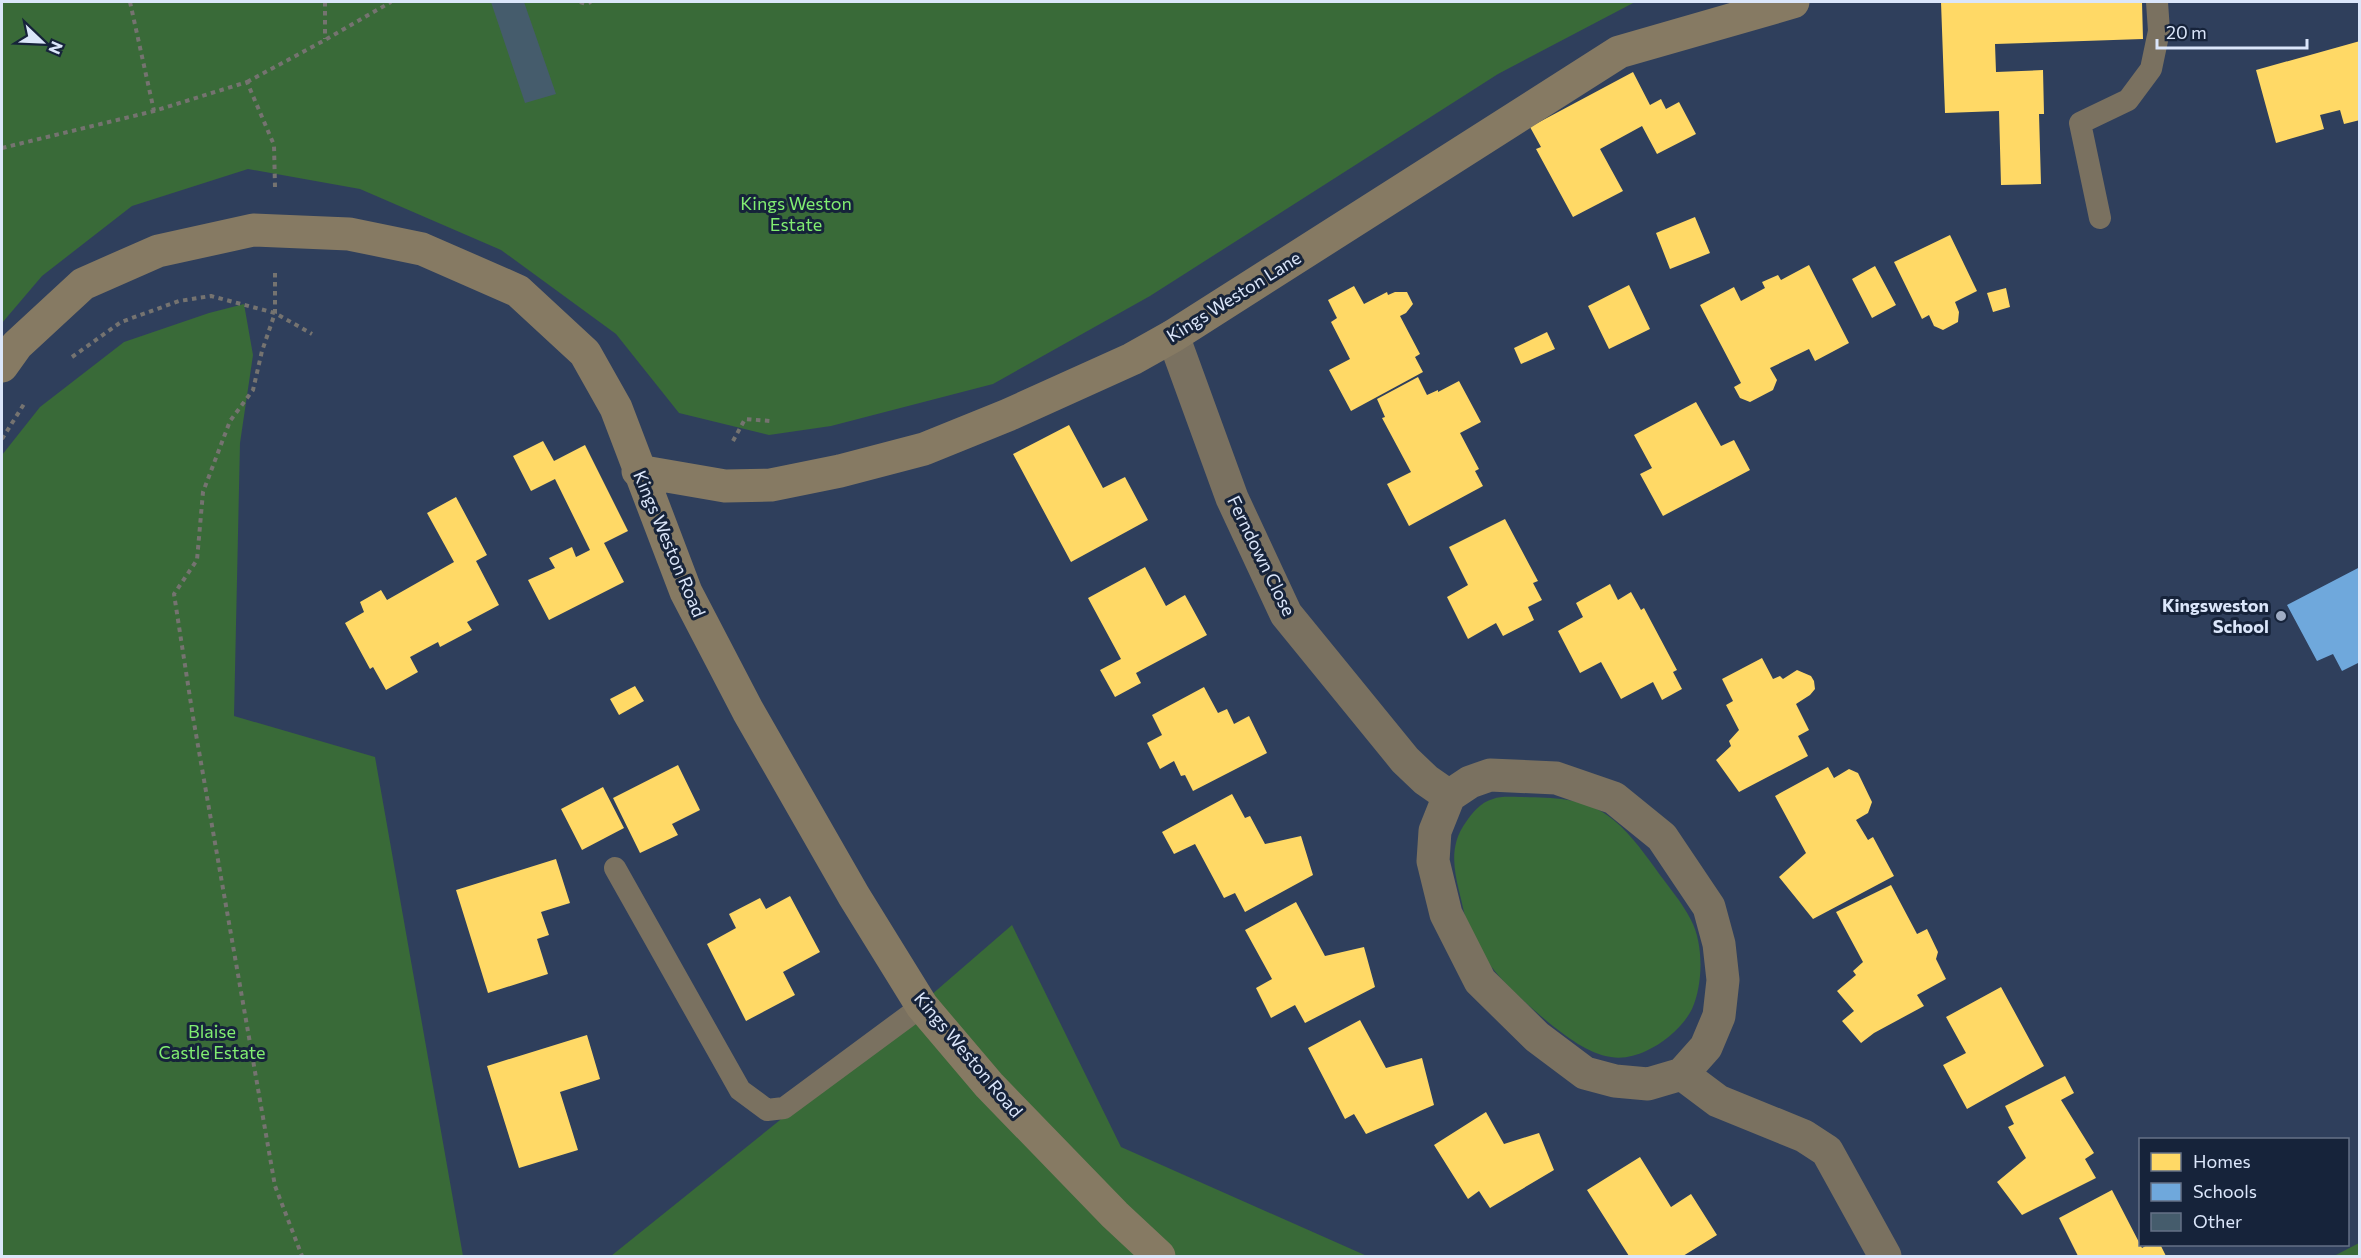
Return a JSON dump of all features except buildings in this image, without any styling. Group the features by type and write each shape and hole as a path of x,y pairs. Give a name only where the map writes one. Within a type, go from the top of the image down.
{"main road":[{"name":"Kings Weston Lane","path":"638,471 725,486 771,485 840,471 924,449 1008,415 1101,373 1173,336 1619,52 1793,2"},
{"name":"Kings Weston Road","path":"2,366 17,345 83,284 158,251 253,230 349,234 422,249 518,291 585,352 616,408 638,471 686,592 748,711 854,896 922,1006 989,1085 1159,1257"}],"street":[{"name":"Ferndown Close","path":"1173,336 1232,498 1286,614 1405,760 1426,780 1449,796"},
{"path":"1490,775 1556,778 1614,798 1662,837 1708,907 1719,944 1723,980 1719,1016 1706,1047 1682,1074 1648,1084 1615,1081 1585,1073 1537,1037 1480,981 1446,914 1434,861 1435,831 1449,796 1470,782 1490,775"},
{"path":"1682,1074 1718,1101 1804,1136 1827,1151 1886,1257"}],"lane":[{"path":"2100,219 2080,123 2128,100 2151,69 2159,31 2157,2"},
{"path":"615,868 740,1090 766,1110 784,1108 922,1006"}],"path":[{"path":"130,2 154,111"},
{"path":"325,2 325,40"},
{"path":"2,148 154,111 247,82 391,2"},
{"path":"580,2 586,4 591,2"},
{"path":"247,82 274,145 275,173"},
{"path":"276,279 275,313 262,351 253,390 230,421 203,492 197,560 174,594 197,741 276,1186 302,1257"},
{"path":"71,358 121,321 179,301 211,296 275,313 312,334"},
{"path":"2,438 28,398"}],"green space":[{"name":"Kings Weston Estate","path":"2,2 1635,2 1498,74 1150,296 993,384 831,426 769,435 679,413 616,334 501,250 360,189 248,169 132,206 42,276 2,323"},
{"name":"Blaise Castle Estate","path":"244,304 253,355 240,443 234,716 375,757 463,1256 2,1256 2,455 40,407 124,342 209,313"},
{"path":"1499,797 1554,798 1576,802 1607,815 1639,847 1679,900 1691,920 1700,952 1700,977 1696,999 1688,1016 1678,1028 1653,1048 1633,1056 1615,1058 1594,1052 1578,1044 1524,1002 1491,967 1474,940 1465,917 1455,873 1454,855 1457,839 1477,808 1489,800"},
{"path":"1012,925 1121,1147 1367,1256 611,1256 871,1047"},
{"path":"2359,1243 2359,1256 2334,1256"}],"place":[{"name":"Kingsweston School","path":"2281,616"}]}
